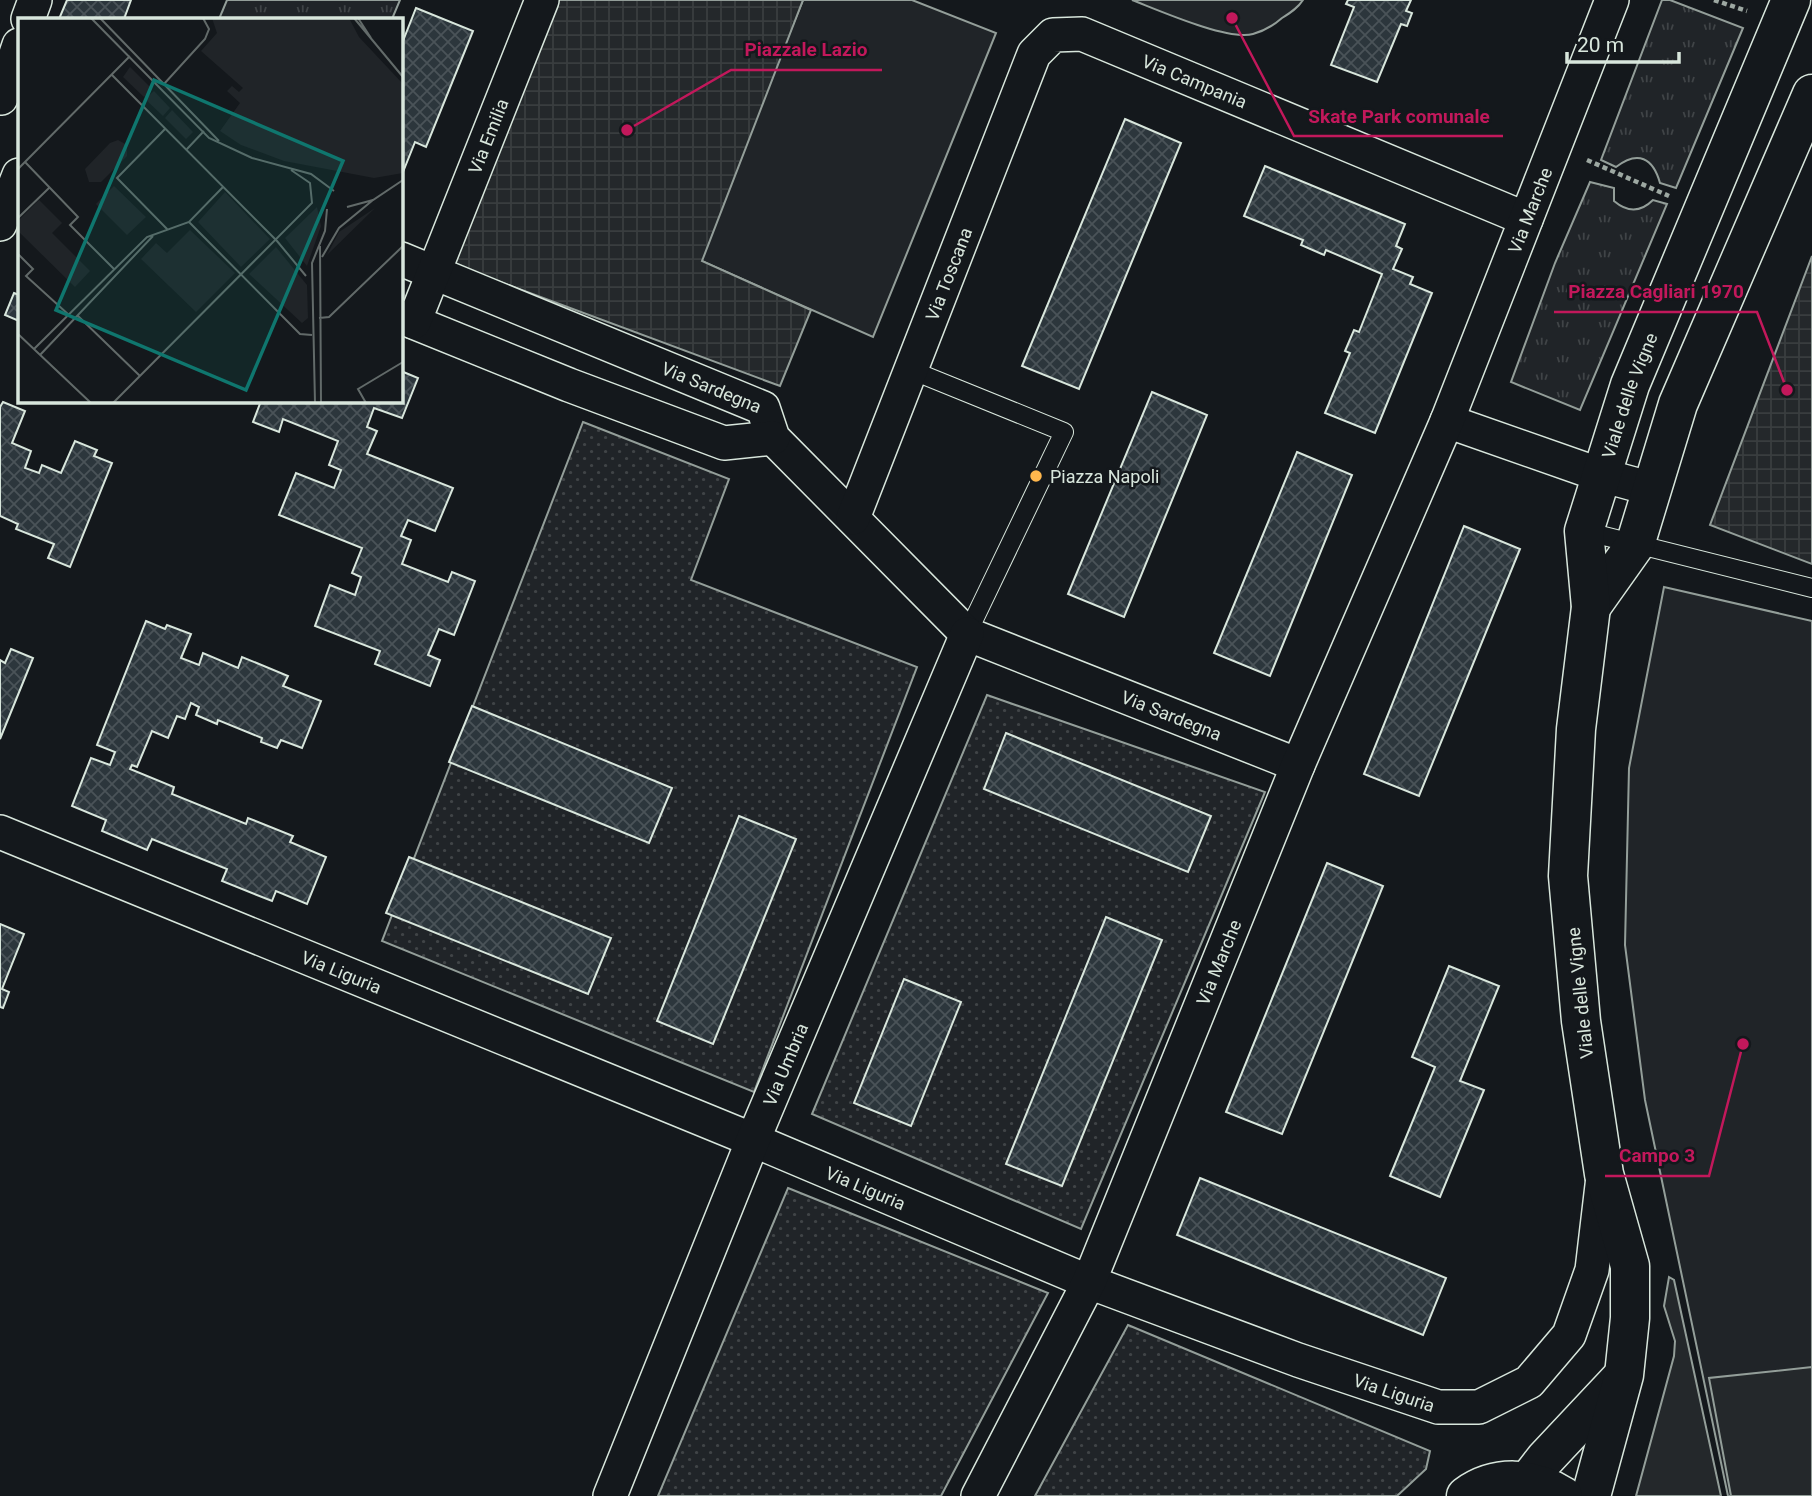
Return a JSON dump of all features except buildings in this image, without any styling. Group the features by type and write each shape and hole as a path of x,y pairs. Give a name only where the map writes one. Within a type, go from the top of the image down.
{"street":[{"path":"28,18 35,0"},
{"name":"Via Emilia","path":"435,272 542,0"},
{"name":"Via Marche","path":"978,1496 1089,1282 1298,765 1447,421 1612,0"},
{"name":"Viale delle Vigne","path":"1591,1496 1624,1375 1630,1318 1630,1266 1604,1174 1581,1021 1568,876 1576,729 1591,607 1584,531 1630,385 1791,0"},
{"name":"Via Campania","path":"1053,34 1082,34 1526,219"},
{"name":"Via Toscana","path":"853,518 1034,54 1053,34"},
{"path":"18,48 0,98 18,106"},
{"name":"Viale delle Vigne","path":"1591,607 1635,545 1678,404 1812,94"},
{"path":"0,153 18,161"},
{"path":"0,224 18,179"},
{"name":"Via Sardegna","path":"402,259 435,272 740,397 763,408 773,438 723,443 569,385 407,319 435,272"},
{"path":"1447,421 1601,475 1652,489"},
{"path":"773,438 967,634"},
{"name":"Via Sardegna","path":"967,634 1298,765"},
{"name":"Via Umbria","path":"610,1496 753,1140 967,634"},
{"name":"Via Liguria","path":"0,832 753,1140 1089,1282 1298,1360 1438,1407 1479,1407 1529,1382 1569,1335 1592,1270 1604,1174"},
{"path":"1528,1481 1545,1459 1624,1375"},
{"path":"1466,1496 1488,1484 1507,1480 1528,1481 1550,1488 1563,1496"}],"lane":[{"path":"911,370 1064,432 967,634"},
{"path":"1584,531 1812,588"}],"path":[{"path":"1555,146 1703,211"}],"green space":[{"path":"227,0 400,0 392,18 219,18"},
{"path":"803,0 912,0 996,33 873,337 697,259"},
{"path":"1132,0 1303,0 1269,28 1242,35 1211,29"},
{"path":"1662,0 1670,0 1743,28 1676,188 1660,183 1649,162 1644,159 1631,159 1616,167 1601,160"},
{"path":"1590,182 1614,188 1614,201 1629,209 1638,209 1653,200 1667,204 1580,410 1511,382 1555,263"},
{"path":"583,422 729,479 691,580 917,667 754,1092 382,941"},
{"path":"1664,587 1812,621 1812,1496 1728,1496 1645,1100 1625,945 1629,768"},
{"path":"987,695 1265,792 1081,1229 812,1114"},
{"path":"788,1188 1048,1293 941,1496 658,1496"},
{"path":"1128,1325 1430,1451 1426,1469 1397,1496 1035,1496"}],"shaded area":[{"path":"553,0 803,0 702,261 811,310 780,386 449,263"},
{"path":"1812,256 1812,564 1710,525"},
{"path":"1669,1277 1674,1280 1721,1496 1636,1496 1674,1356 1675,1341 1664,1306"},
{"path":"1812,1367 1812,1496 1731,1496 1709,1378"}],"place":[{"name":"Skate Park comunale","path":"1232,18"},
{"name":"Piazzale Lazio","path":"627,130"},
{"name":"Piazza Cagliari 1970","path":"1787,390"},
{"name":"Piazza Napoli","path":"1036,476"},
{"name":"Campo 3","path":"1743,1044"}]}
